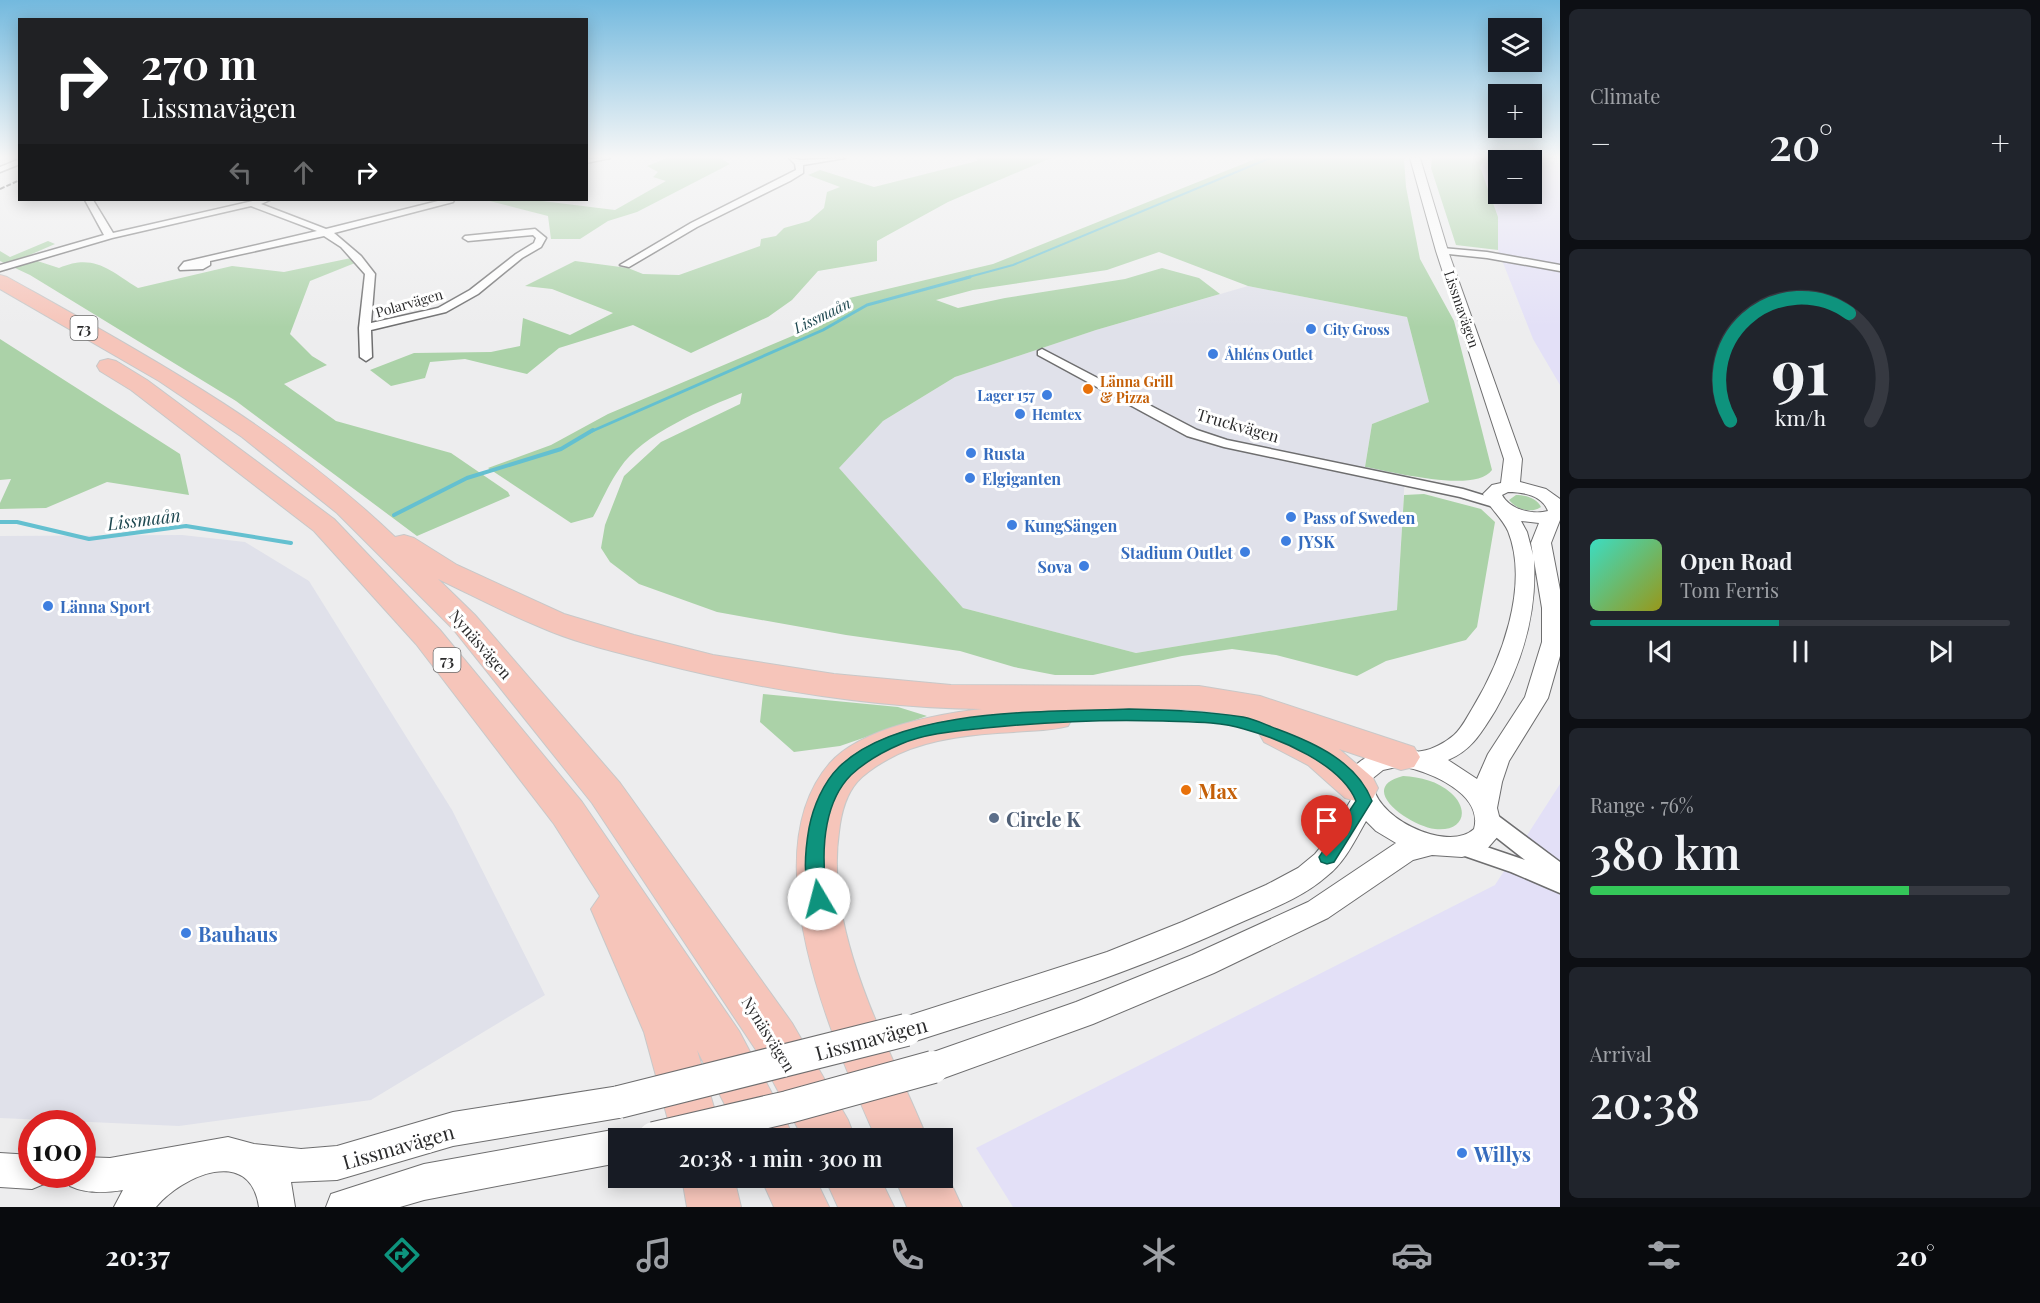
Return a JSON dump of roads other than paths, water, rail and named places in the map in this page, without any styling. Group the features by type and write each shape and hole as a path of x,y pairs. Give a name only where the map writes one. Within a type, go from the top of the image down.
{"highway":[{"name":"Nynäsvägen","path":"0,281 157,371 251,432 347,507 464,622 606,793 775,1038 824,1128"},
{"name":"73","path":"0,300 139,385 324,525 428,637 568,813 722,1047 763,1128"},
{"path":"347,507 446,571 553,621 626,644 713,666 834,686 951,697 1071,699 1149,696 1238,704 1296,720 1412,759"},
{"path":"898,1128 850,1015 827,940 816,879 815,844 820,817 832,788 844,772 864,755 895,740 945,727 1035,717 1129,715 1199,717 1245,723 1284,736 1313,750 1340,770 1362,795"},
{"path":"568,813 668,1032 695,1128"},
{"path":"710,1188 714,1207"},
{"path":"792,1188 802,1207"},
{"path":"857,1188 867,1207"},
{"path":"926,1188 935,1207"}],"street":[{"path":"97,214 110,236"},
{"path":"0,268 195,214"},
{"path":"285,214 327,232 355,253 370,274 365,328 366,357"},
{"path":"204,261 395,214"},
{"path":"625,265 716,214"},
{"name":"Lissmavägen","path":"1432,214 1513,459 1544,495 1558,507 1558,512 1551,518"},
{"name":"Polarvägen","path":"365,328 442,310 474,292 519,256 538,246 541,238 535,232 468,238"},
{"path":"1442,250 1487,255 1560,268"},
{"name":"Truckvägen","path":"1042,353 1192,432 1224,443 1439,488 1502,497"},
{"name":"Lissmavägen","path":"1502,497 1513,459"},
{"path":"1502,497 1544,495"},
{"path":"1463,847 1478,842 1487,832 1489,782 1497,760 1536,698 1553,642 1552,608 1541,543 1551,518 1525,516 1502,497"},
{"path":"1412,759 1461,742 1488,705 1503,677 1515,643 1526,582 1518,533 1502,497"},
{"name":"Lissmavägen","path":"196,1158 228,1154 254,1161 301,1166 337,1163 453,1129 619,1102 906,1030 1070,980 1187,934 1290,886 1318,868 1336,846 1362,795 1360,775 1368,765 1383,759 1412,759"},
{"path":"1412,759 1454,775 1474,792 1488,813 1560,874"},
{"path":"1362,795 1379,819 1403,835 1430,845 1463,847 1519,866 1560,884"},
{"path":"697,1128 788,1107 933,1067 1082,1014 1203,964 1318,910 1405,851 1430,845"},
{"path":"344,1207 423,1182 608,1148"},
{"path":"96,1174 110,1175 196,1158"},
{"path":"132,1207 154,1182 196,1158"},
{"path":"254,1161 273,1182 277,1207"},
{"path":"0,1170 18,1171"}],"waterway":[{"name":"Lissmaån","path":"965,278 1013,265 1135,214"},
{"name":"Lissmaån","path":"590,432 823,330 867,305 970,277"},
{"name":"Lissmaån","path":"394,515 467,478 561,449 593,430"},
{"name":"Lissmaån","path":"0,522 17,522 89,539 186,526 291,543"}],"place":[{"name":"City Gross","path":"1311,329"},
{"name":"Åhléns Outlet","path":"1213,354"},
{"name":"Länna Grill & Pizza","path":"1088,389"},
{"name":"Lager 157","path":"1047,395"},
{"name":"Hemtex","path":"1020,414"},
{"name":"Rusta","path":"971,453"},
{"name":"Elgiganten","path":"970,478"},
{"name":"Pass of Sweden","path":"1291,517"},
{"name":"KungSängen","path":"1012,525"},
{"name":"JYSK","path":"1286,541"},
{"name":"Stadium Outlet","path":"1245,552"},
{"name":"Sova","path":"1084,566"},
{"name":"Länna Sport","path":"48,606"},
{"name":"Max","path":"1186,790"},
{"name":"Circle K","path":"994,818"},
{"name":"Bauhaus","path":"186,933"},
{"name":"Willys","path":"1462,1153"}]}
